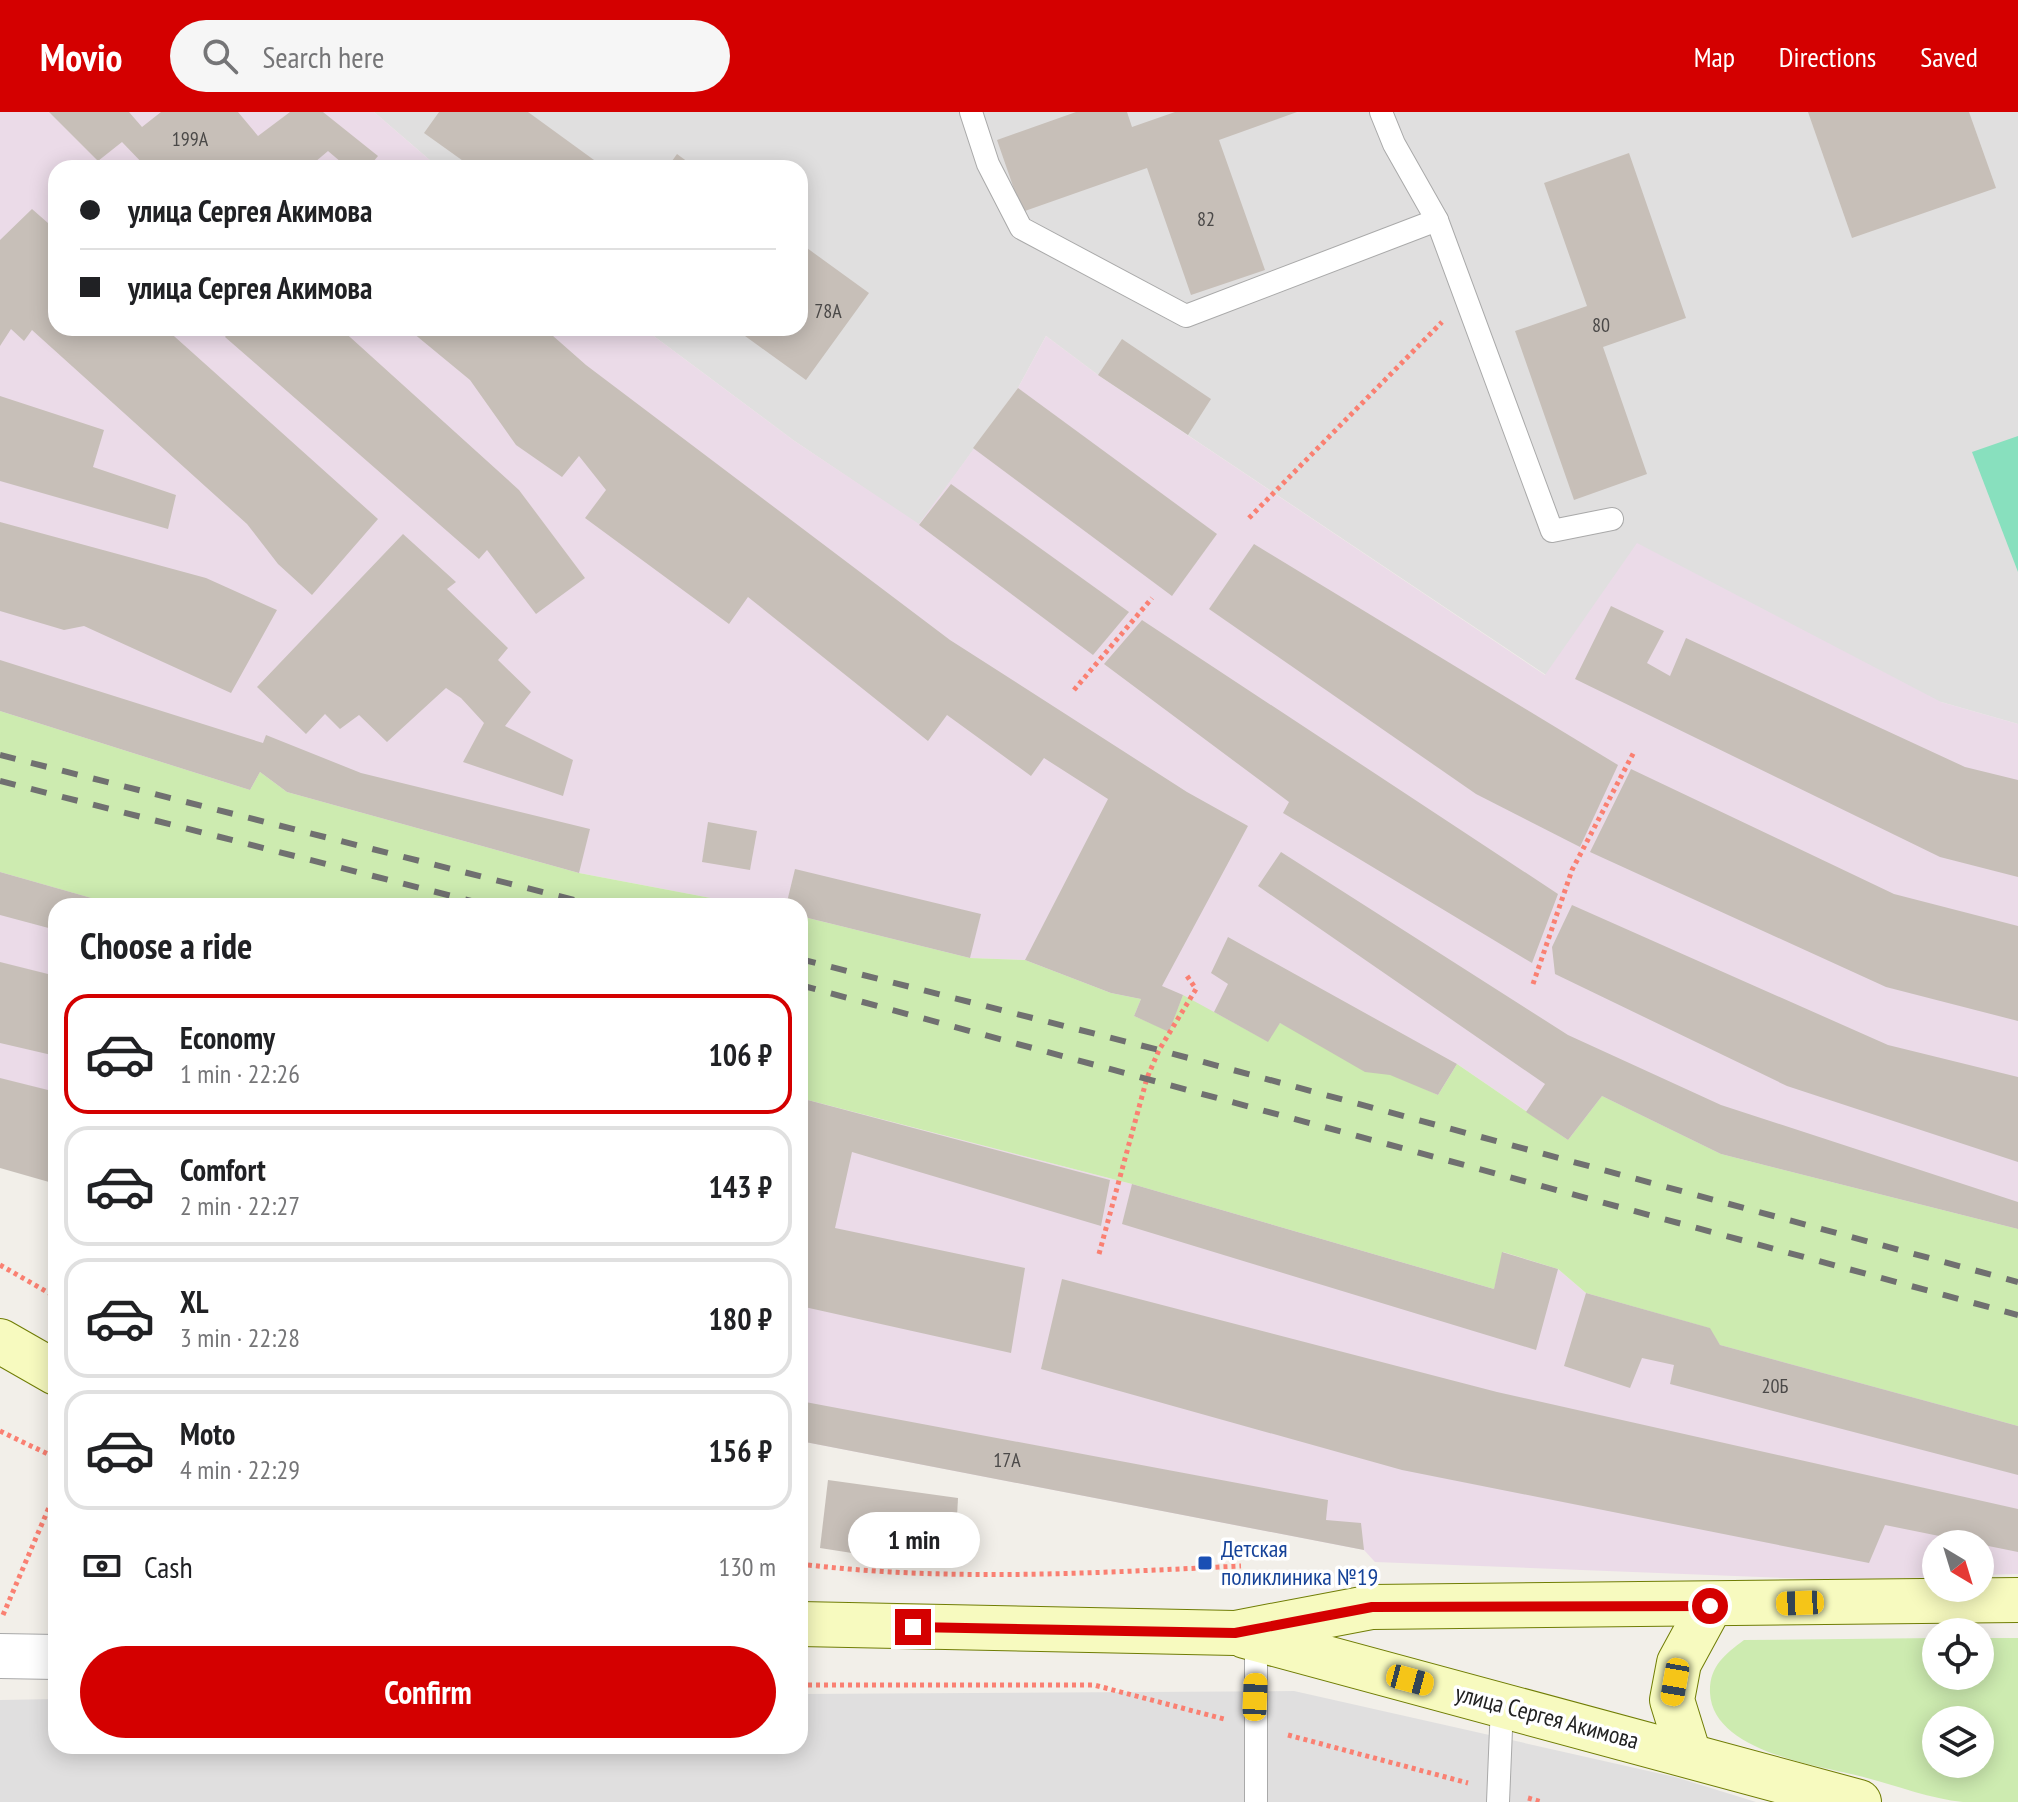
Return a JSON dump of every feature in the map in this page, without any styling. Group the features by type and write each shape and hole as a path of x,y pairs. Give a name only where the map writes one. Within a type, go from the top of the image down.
{"main road":[{"path":"0,1341 48,1368"},
{"name":"улица Сергея Акимова","path":"1246,1636 1372,1607 1710,1606 2018,1600"},
{"path":"1689,1755 1672,1700 1679,1663 1710,1606"},
{"name":"улица Сергея Акимова","path":"808,1624 1246,1636 1859,1802"}],"street":[{"path":"0,1656 48,1657"}],"lane":[{"path":"971,112 988,164 1021,228 1186,316 1437,220"},
{"path":"1381,112 1394,144 1437,220 1552,531 1612,519"},
{"path":"1246,1636 1254,1726 1256,1802"},
{"path":"1498,1796 1502,1705"}],"path":[{"path":"1249,518 1466,298"},
{"path":"1074,690 1152,598"},
{"path":"1533,984 1572,870 1635,750"},
{"path":"1099,1254 1147,1078 1159,1050 1196,989 1185,973"},
{"path":"0,1265 48,1292"},
{"path":"0,1431 48,1454"},
{"path":"0,1623 48,1510"},
{"path":"808,1565 865,1572 949,1574 1241,1566"},
{"path":"808,1685 1094,1685 1254,1726 1498,1796 1542,1802"}],"shaded area":[{"path":"0,112 374,112 430,160 48,160 48,336 654,336 793,440 919,524 1018,388 1046,336 1098,375 1545,675 1637,543 1941,702 2018,724 2018,1229 1721,1154 1568,1140 1457,1064 1438,1095 1134,1016 1140,999 1111,993 1025,960 970,958 808,918 808,898 711,898 579,873 287,792 260,772 250,790 0,711"},
{"path":"374,112 2018,112 2018,724 1941,702 1546,675 1098,375 1046,336 1018,388 919,525 793,440 654,336 808,336 808,160 430,160"},
{"path":"0,872 91,898 48,898 48,1181 0,1167"},
{"path":"808,1100 1132,1184 1493,1289 1502,1252 1558,1269 1586,1293 1710,1328 2018,1426 2018,1574 1994,1575 1994,1530 1922,1530 1922,1577 1839,1580 1375,1562 1364,1550 808,1443"},
{"path":"1294,1691 1675,1777 1756,1802 0,1802 0,1700 48,1699 48,1754 808,1754 808,1694"}],"green space":[{"path":"2018,436 2018,572 1972,452"},
{"path":"0,711 250,790 260,772 287,792 579,873 711,898 91,898 0,872"},
{"path":"808,918 970,958 1025,960 1111,993 1141,999 1134,1016 1169,1031 1183,995 1267,1041 1280,1023 1438,1095 1457,1064 1568,1140 1602,1096 1721,1154 2018,1229 2018,1426 1720,1345 1709,1328 1586,1293 1558,1269 1503,1252 1494,1289 1132,1184 808,1100"},
{"path":"1922,1638 1922,1690 1994,1690 1994,1638 2018,1638 2018,1802 1963,1802 1939,1798 1798,1762 1749,1743 1729,1730 1716,1713 1710,1693 1715,1669 1744,1640"}],"building":[{"path":"49,112 129,112 142,127 161,112 238,112 258,136 290,112 323,112 378,156 375,160 339,160 328,151 317,160 139,160 122,142 97,160"},
{"path":"439,112 528,112 594,160 462,160 424,133"},
{"path":"1076,112 1127,112 1132,127 1175,112 1297,112 1219,140 1265,270 1191,295 1147,168 1022,212 997,140"},
{"path":"1808,112 1969,112 1996,188 1852,238"},
{"path":"1629,153 1686,318 1603,347 1647,474 1574,500 1515,331 1587,306 1544,183"},
{"path":"32,209 48,223 48,336 174,336 378,519 312,595 278,564 247,524 32,330 24,341 11,329 0,346 0,240"},
{"path":"808,249 869,293 806,380 745,336 808,336"},
{"path":"349,336 519,490 585,578 536,614 487,550 479,559 225,337"},
{"path":"417,336 553,336 586,365 950,640 1187,792 1248,826 1162,986 1183,995 1169,1032 1134,1016 1141,999 1111,993 1025,960 1108,799 1044,758 1031,776 947,715 928,741 748,597 729,624 585,518 606,490 579,456 562,477 516,445 470,380"},
{"path":"1122,339 1211,399 1188,435 1098,375"},
{"path":"1018,388 1217,534 1172,596 973,448"},
{"path":"0,396 104,430 93,467 176,495 168,529 0,481"},
{"path":"951,484 1129,612 1093,655 919,525"},
{"path":"0,522 206,578 277,610 231,693 84,626 64,630 0,611"},
{"path":"403,534 456,582 447,589 508,648 498,660 531,692 505,726 573,760 563,796 463,762 484,723 461,698 446,688 387,742 359,715 340,729 325,714 306,734 257,687"},
{"path":"1254,544 1618,765 1580,847 1476,794 1209,609"},
{"path":"1611,606 1664,631 1647,663 1670,676 1686,638 1965,767 2018,780 2018,877 1940,857 1575,679"},
{"path":"1142,620 1558,894 1532,963 1283,813 1289,802 1104,664"},
{"path":"0,660 263,743 266,735 361,773 590,829 579,873 287,792 260,772 250,790 0,711"},
{"path":"1631,769 1894,894 2018,926 2018,1021 1886,987 1590,852"},
{"path":"708,822 757,831 750,870 702,862"},
{"path":"1281,852 1568,1035 1721,1105 2018,1202 2018,1229 1721,1154 1602,1096 1568,1140 1526,1112 1545,1084 1258,886"},
{"path":"795,869 981,914 970,958 808,918 808,898 788,898"},
{"path":"0,872 91,898 48,898 48,928 0,915"},
{"path":"1572,905 1888,1045 2018,1077 2018,1162 1787,1086 1555,974 1552,947"},
{"path":"1228,937 1457,1064 1438,1095 1390,1075 1365,1072 1280,1023 1268,1042 1214,1012 1228,984 1211,973"},
{"path":"0,962 48,974 48,1054 0,1043"},
{"path":"0,1078 48,1090 48,1182 0,1168"},
{"path":"808,1100 1110,1180 1101,1226 852,1152 835,1228 1025,1268 1011,1353 808,1308"},
{"path":"1132,1184 1494,1289 1502,1252 1558,1269 1536,1350 1122,1224"},
{"path":"1062,1279 1497,1392 2018,1509 2018,1552 1994,1547 1994,1530 1922,1530 1922,1533 1885,1525 1869,1563 1402,1470 1041,1369"},
{"path":"1586,1293 1710,1328 1720,1345 2018,1426 2018,1475 1670,1384 1674,1365 1642,1358 1630,1388 1564,1366"},
{"path":"808,1402 1328,1500 1326,1520 1361,1523 1364,1550 808,1443"},
{"path":"828,1480 958,1498 955,1555 935,1566 820,1548"}],"railway":[{"path":"0,755 566,898"},
{"path":"0,781 460,898"},
{"path":"808,961 1159,1050 2018,1282"},
{"path":"808,987 2018,1315"}],"place":[{"name":"Детская поликлиника №19","path":"1205,1563"}],"route":[{"path":"913,1627 1235,1633 1372,1607 1710,1606"}]}
